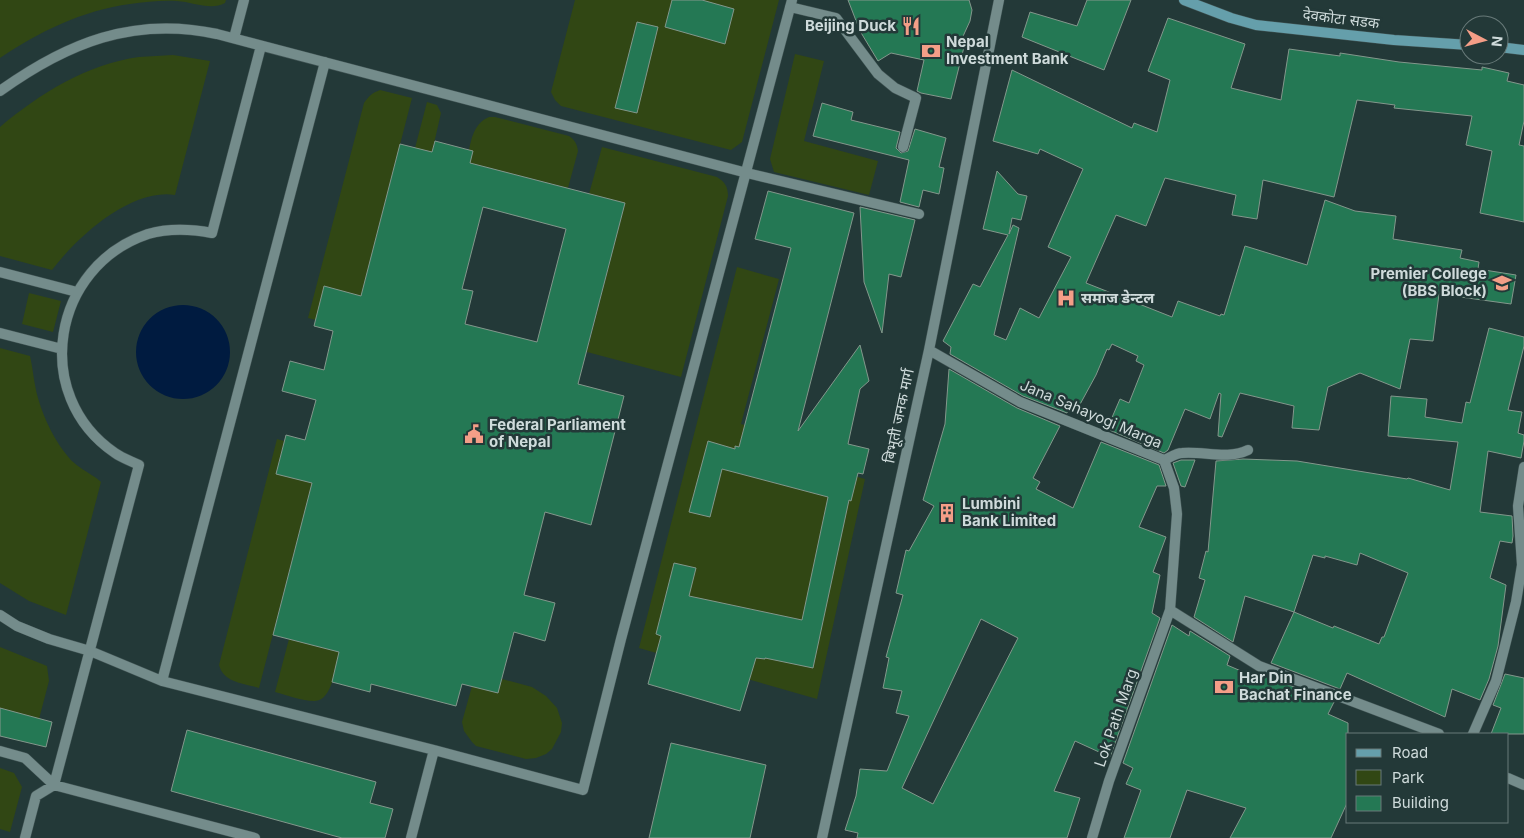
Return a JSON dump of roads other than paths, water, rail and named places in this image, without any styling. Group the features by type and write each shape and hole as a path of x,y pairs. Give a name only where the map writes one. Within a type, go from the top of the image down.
{"main road":[{"name":"देवकोटा सडक","path":"1184,0 1231,18 1256,25 1394,40 1459,44"},
{"path":"1509,48 1524,50"}],"street":[{"path":"234,38 244,0"},
{"name":"बिभूती जनक मार्ग","path":"822,838 929,350 1000,0"},
{"path":"0,616 17,626 90,651 162,681 583,790 791,4 836,18 878,74 895,88 916,98 903,146"},
{"path":"0,91 59,54 95,39 134,30 174,28 214,33 747,173 919,214"},
{"path":"25,838 36,796 54,785 139,465 116,454 99,440 85,424 74,406 66,386 62,365 65,323 77,292 95,267 111,253 129,242 149,234 191,229 212,233 261,46"},
{"path":"162,681 325,62"},
{"path":"0,272 77,292"},
{"path":"0,333 62,349"},
{"name":"Jana Sahayogi Marga","path":"929,350 1020,402 1164,460 1174,488 1177,514 1170,610"},
{"path":"1164,460 1180,453 1227,455 1240,454 1248,450"},
{"path":"1473,733 1496,681 1516,602 1522,565 1518,506 1524,467"},
{"path":"1170,610 1259,666 1436,733"},
{"name":"Lok Path Marg","path":"1092,838 1109,781 1170,610"},
{"path":"411,838 434,750"},
{"path":"0,752 25,758 54,785 255,838"},
{"path":"1509,778 1524,786"}],"water":[{"path":"183,305 201,309 216,319 226,334 230,352 226,370 216,385 201,395 183,399 165,395 150,385 140,370 136,352 140,334 150,319 165,309"}],"place":[{"name":"Beijing Duck","path":"911,26"},
{"name":"Nepal Investment Bank","path":"931,51"},
{"name":"Premier College (BBS Block)","path":"1502,283"},
{"name":"समाज डेन्टल","path":"1066,298"},
{"name":"Federal Parliament of Nepal","path":"474,434"},
{"name":"Lumbini Bank Limited","path":"947,513"},
{"name":"Har Din Bachat Finance","path":"1224,687"}]}
